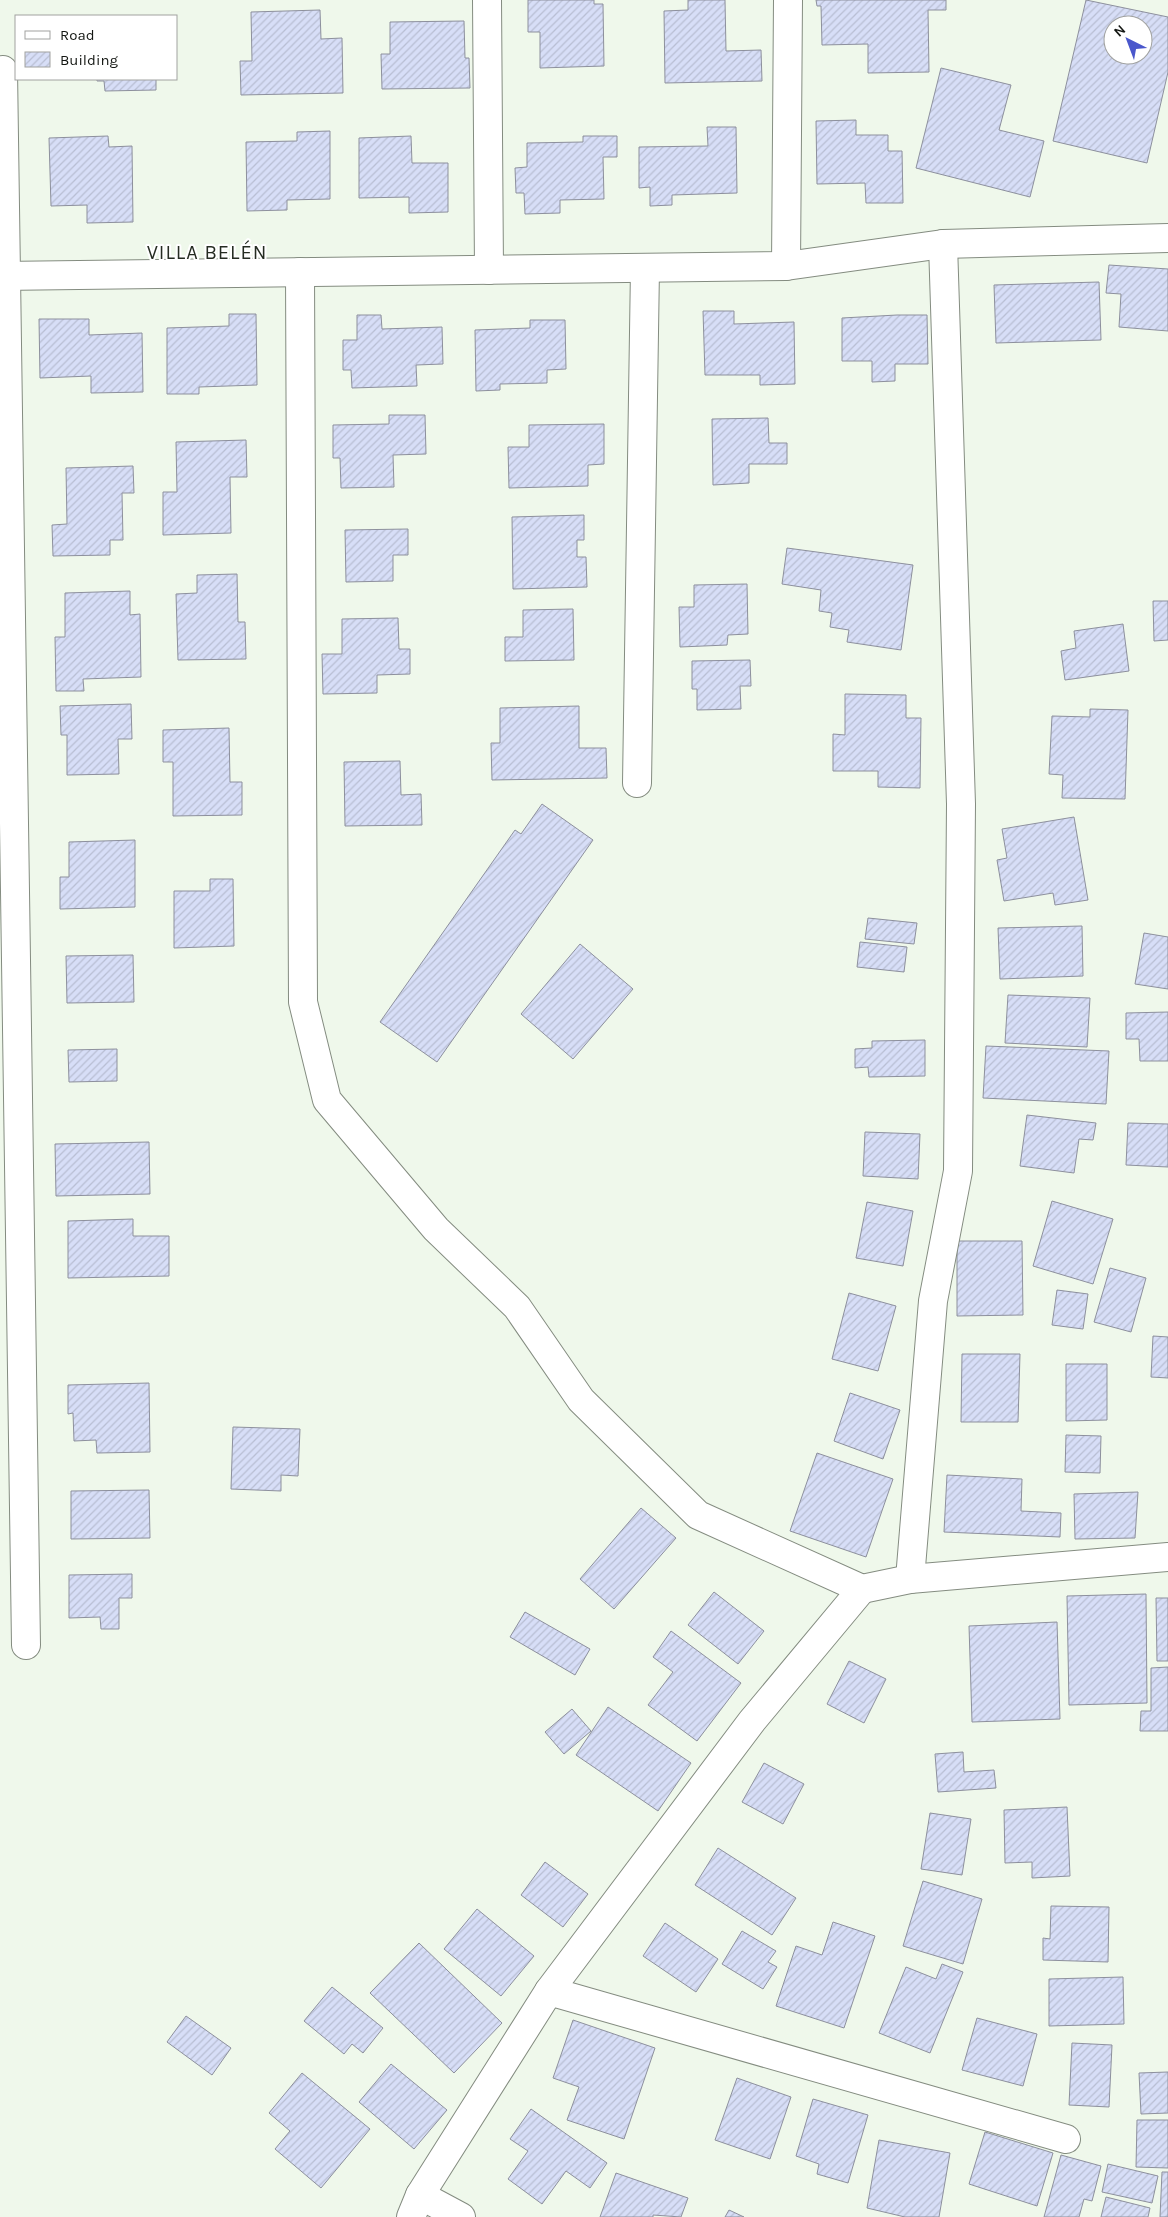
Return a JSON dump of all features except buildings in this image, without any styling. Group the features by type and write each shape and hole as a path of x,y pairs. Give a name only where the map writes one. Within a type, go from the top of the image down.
{"street":[{"path":"487,0 489,270"},
{"path":"786,266 788,0"},
{"path":"3,70 11,1440 26,1645"},
{"path":"3,276 786,266 943,244 1168,238"},
{"path":"910,1579 933,1301 958,1171 961,804 943,244"},
{"path":"637,783 645,268"},
{"path":"300,272 303,1002 327,1100 436,1230 518,1307 581,1400 698,1515 862,1590"},
{"path":"461,2217 415,2206 550,1991 752,1721 862,1590 910,1579 1168,1558"},
{"path":"550,1991 1066,2139"}],"district":[{"name":"VILLA BELÉN","path":"207,252"}]}
